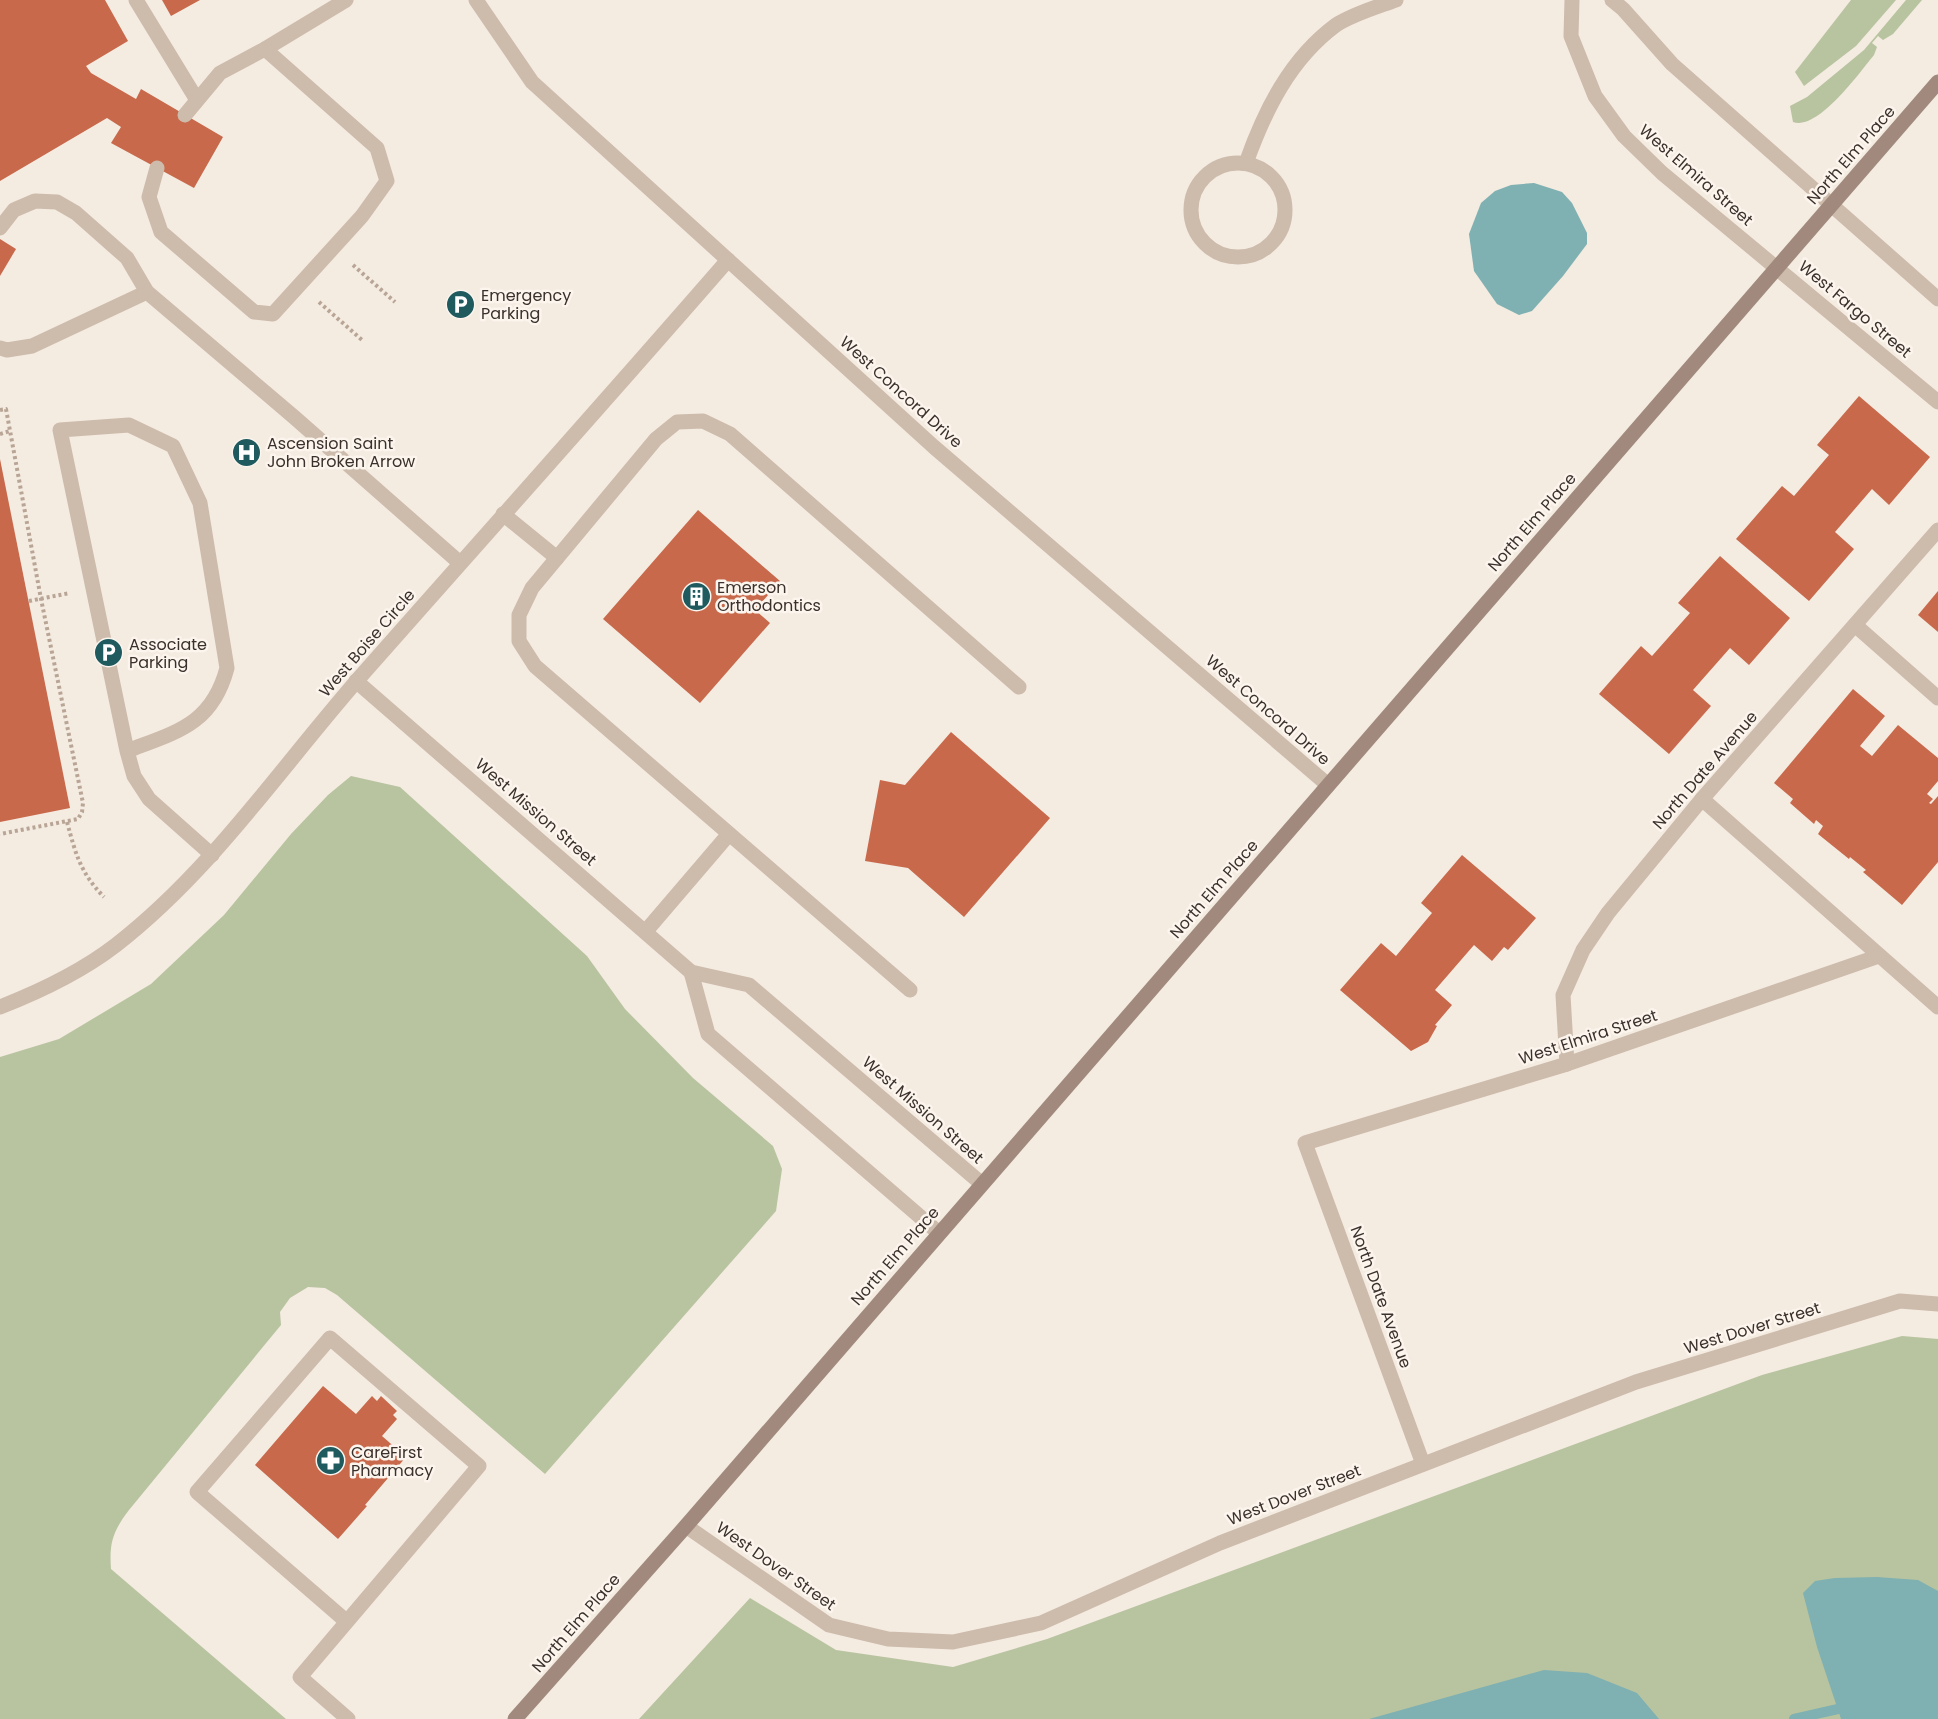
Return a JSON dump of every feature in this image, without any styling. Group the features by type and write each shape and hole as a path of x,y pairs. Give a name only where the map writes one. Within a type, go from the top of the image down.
{"main road":[{"name":"North Elm Place","path":"515,1719 686,1526 1938,82"}],"street":[{"path":"136,0 197,100"},
{"path":"185,115 220,73 266,49 346,0"},
{"name":"West Concord Drive","path":"476,0 532,82 934,447 1328,785"},
{"path":"1246,163 1283,81 1306,52 1338,24 1396,0"},
{"name":"West Elmira Street","path":"1572,0 1571,36 1595,96 1624,136 1662,173 1777,268"},
{"path":"1612,0 1623,9 1672,64 1938,299"},
{"path":"157,168 149,197 161,232 254,312 273,314 362,216 387,181 376,148 266,49"},
{"path":"1246,163 1264,170 1277,182 1285,200 1286,218 1279,236 1266,249 1249,256 1230,257 1213,250 1199,237 1192,220 1191,202 1198,184 1210,171 1228,164 1246,163"},
{"path":"0,228 14,210 35,201 57,202 76,213 127,258 147,292 460,563"},
{"name":"West Boise Circle","path":"0,1007 37,993 66,978 114,947 157,912 212,855 356,681 728,260"},
{"name":"West Fargo Street","path":"1777,268 1938,402"},
{"path":"0,348 7,350 32,346 147,292"},
{"path":"910,990 535,666 519,640 519,615 532,588 656,439 677,422 703,421 730,435 1019,687"},
{"path":"127,751 176,732 194,722 212,704 222,687 227,668 200,503 172,446 129,425 60,430 127,751 134,776 149,799 212,855"},
{"path":"503,514 557,558"},
{"name":"North Date Avenue","path":"1567,1064 1563,995 1583,950 1608,913 1702,799 1938,530"},
{"path":"1855,625 1938,698"},
{"name":"West Mission Street","path":"356,681 691,972 749,985 981,1184"},
{"path":"1702,799 1938,1007"},
{"path":"646,931 729,834"},
{"name":"West Elmira Street","path":"1305,1143 1567,1064 1880,956"},
{"path":"691,972 708,1034 939,1233"},
{"name":"North Date Avenue","path":"1305,1143 1423,1464"},
{"name":"West Dover Street","path":"686,1526 829,1625 888,1639 953,1642 1041,1623 1220,1543 1636,1382 1900,1301 1938,1304"},
{"path":"346,1621 197,1492 330,1338 479,1466 300,1677 348,1719"}],"path":[{"path":"352,264 395,302"},
{"path":"319,302 362,340"},
{"path":"0,410 6,409 41,599 83,803 78,819 0,834"},
{"path":"0,434 10,432"},
{"path":"29,601 76,592"},
{"path":"67,822 79,862 90,882 104,897"}],"green space":[{"path":"1851,0 1896,0 1856,46 1804,86 1795,72"},
{"path":"1906,0 1922,0 1893,34 1883,40 1878,36 1872,43 1877,47 1874,55 1837,99 1814,118 1803,122 1793,122 1790,106 1807,97 1864,50"},
{"path":"351,776 400,787 587,956 625,1009 693,1078 773,1146 782,1169 776,1211 545,1474 337,1295 325,1288 308,1287 290,1298 280,1312 281,1325 124,1517 113,1538 111,1560 111,1569 286,1719 0,1719 0,1057 59,1039 151,984 224,915 291,834 328,795"},
{"path":"1902,1336 1938,1339 1938,1719 639,1719 750,1598 836,1650 953,1667 1047,1639 1762,1375"}],"water":[{"path":"1534,183 1562,192 1572,203 1587,233 1587,244 1532,311 1519,315 1497,304 1474,271 1469,234 1481,203 1495,191 1511,185"},
{"path":"1877,1577 1918,1580 1938,1591 1938,1719 1841,1719 1817,1647 1803,1593 1815,1581"},
{"path":"1544,1670 1587,1673 1637,1693 1659,1719 1369,1719"}],"building":[{"path":"0,0 105,0 128,41 86,66 91,73 136,99 141,89 223,137 194,188 111,143 121,127 107,118 0,181"},
{"path":"162,0 200,0 171,16"},
{"path":"0,239 16,249 0,276"},
{"path":"1859,396 1930,457 1889,505 1872,489 1835,532 1854,549 1809,601 1736,539 1782,486 1794,496 1829,455 1817,445"},
{"path":"0,459 70,808 0,822"},
{"name":"Emerson Orthodontics","path":"698,510 780,581 755,610 770,623 700,703 603,619"},
{"path":"1720,556 1790,618 1749,665 1730,648 1693,690 1711,706 1669,754 1599,694 1641,646 1652,656 1690,613 1678,603"},
{"path":"1938,591 1938,632 1918,615"},
{"path":"1853,689 1885,716 1860,746 1872,756 1898,725 1938,758 1938,781 1927,794 1933,799 1929,803 1931,804 1938,796 1938,862 1902,905 1863,872 1866,870 1818,834 1823,826 1816,820 1814,824 1790,803 1793,799 1774,783"},
{"path":"951,732 1050,818 964,917 908,868 865,861 880,780 905,785"},
{"path":"1462,855 1536,918 1508,950 1504,947 1492,961 1474,945 1435,990 1452,1005 1435,1025 1437,1026 1428,1042 1411,1051 1340,990 1381,943 1396,956 1432,913 1421,903"},
{"name":"CareFirst Pharmacy","path":"323,1386 356,1414 372,1396 377,1401 381,1396 397,1411 393,1415 397,1419 382,1436 406,1457 338,1539 255,1465"}],"waterway":[{"path":"1794,1719 1838,1709"}],"place":[{"name":"Emergency Parking","path":"460,304"},
{"name":"Ascension Saint John Broken Arrow","path":"246,452"},
{"name":"Emerson Orthodontics","path":"696,596"},
{"name":"Associate Parking","path":"108,653"},
{"name":"CareFirst Pharmacy","path":"330,1461"}]}
